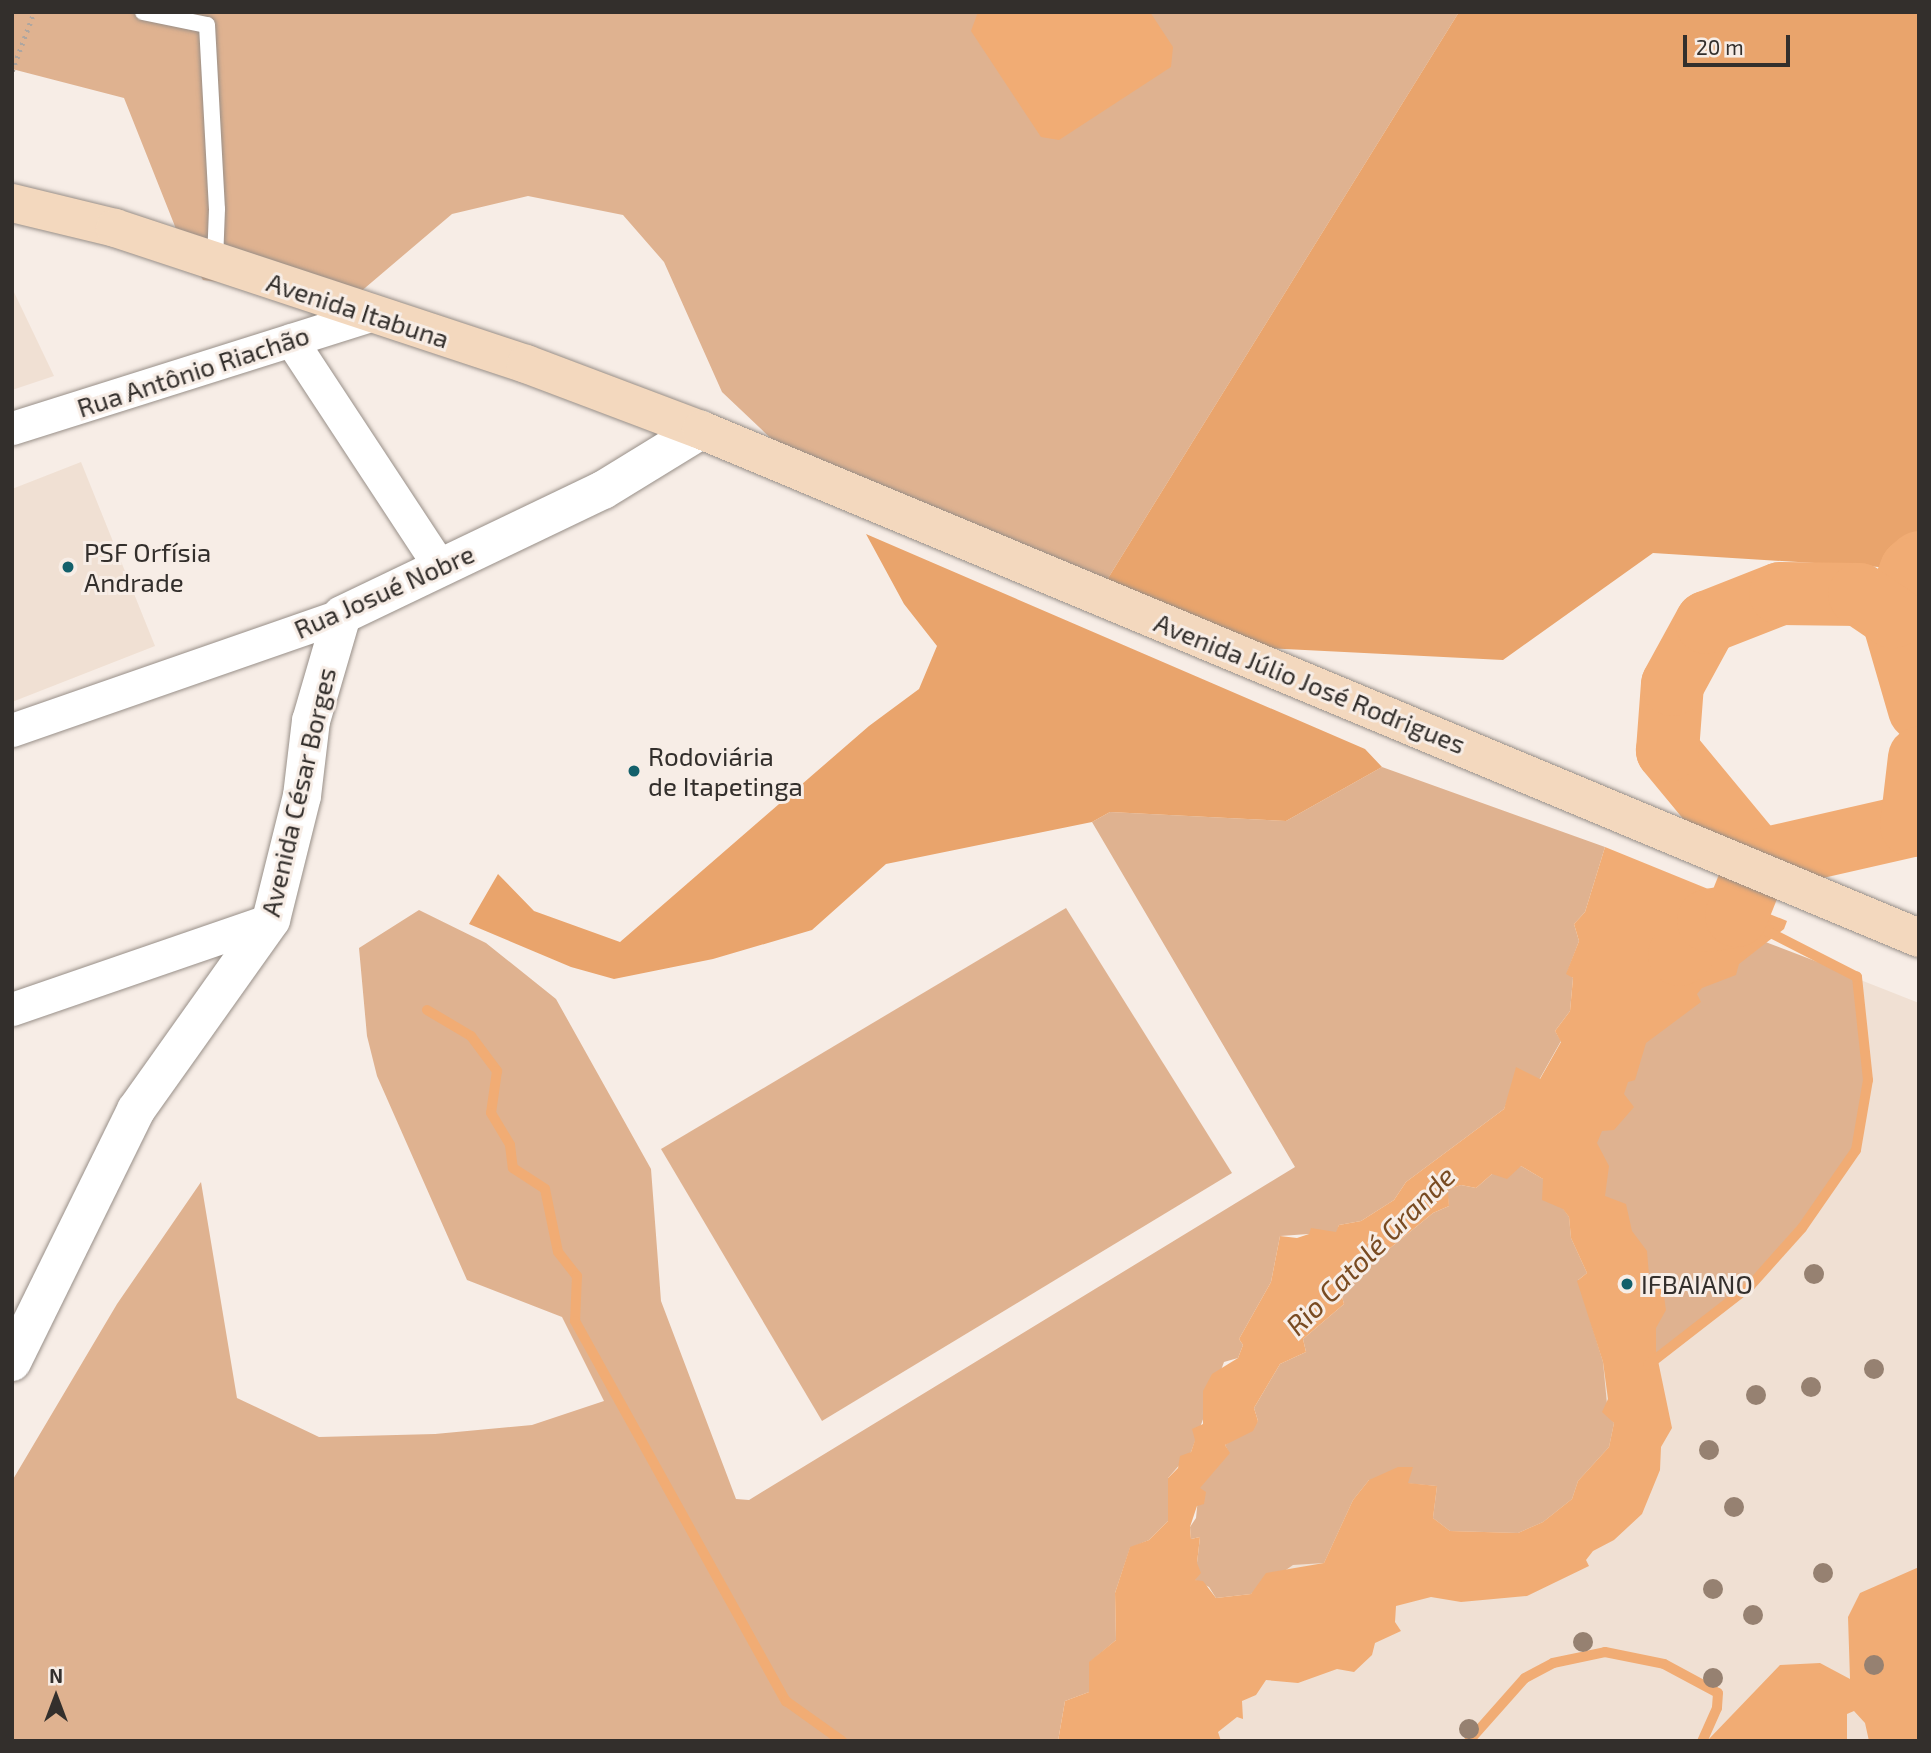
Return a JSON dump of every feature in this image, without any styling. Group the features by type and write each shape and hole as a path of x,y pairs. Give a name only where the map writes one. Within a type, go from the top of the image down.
{"main road":[{"name":"Avenida Itabuna","path":"12,203 115,228 215,264 526,364 701,430"},
{"name":"Avenida Júlio José Rodrigues","path":"701,430 1904,931"}],"street":[{"name":"Rua Antônio Riachão","path":"12,428 374,314"},
{"path":"291,340 440,567"},
{"name":"Rua Josué Nobre","path":"12,730 342,615 603,490 701,430"},
{"name":"Avenida César Borges","path":"12,1362 136,1110 271,920 302,796 311,721 342,615"},
{"path":"12,1009 271,920"}],"lane":[{"path":"143,12 207,25 217,209 215,264"}],"path":[{"path":"12,71 34,12"}],"shaded area":[{"path":"12,12 1459,12 1102,588 798,464 722,392 664,262 623,215 528,196 452,214 352,299 203,280 184,249 124,98 12,69"},
{"path":"1459,12 1919,12 1919,562 1911,569 1653,553 1503,660 1246,647 1102,588"},
{"path":"12,288 54,376 12,390"},
{"name":"PSF Orfísia Andrade","path":"81,462 155,646 12,702 12,489"},
{"path":"866,534 1365,749 1382,767 1286,821 1110,812 1092,822 886,864 812,930 713,959 614,979 571,967 469,924 498,874 534,911 620,942 869,726 919,689 937,646 904,604"},
{"path":"1382,767 1605,847 1585,912 1574,924 1579,941 1567,973 1573,978 1570,1011 1555,1031 1561,1041 1539,1080 1513,1086 1504,1109 1406,1182 1394,1200 1361,1221 1339,1225 1337,1232 1280,1236 1271,1282 1239,1339 1243,1345 1238,1358 1224,1362 1191,1452 1168,1478 1168,1521 1149,1540 1130,1548 1115,1593 1116,1640 1090,1662 1089,1692 1065,1701 1058,1741 12,1741 12,1481 117,1304 201,1182 237,1398 319,1437 435,1434 532,1425 604,1401 562,1317 467,1280 377,1076 367,1036 359,948 419,910 486,943 556,999 651,1169 661,1301 736,1499 749,1500 1295,1167 1092,822 1110,812 1286,821"},
{"path":"1066,908 1232,1173 822,1421 661,1149"},
{"name":"IFBAIANO","path":"1708,920 1919,1003 1919,1741 1154,1741"},
{"path":"1747,935 1857,977 1868,1073 1856,1150 1802,1228 1751,1285 1639,1372 1588,1153 1596,1049"},
{"path":"1521,1166 1543,1179 1569,1217 1571,1238 1587,1273 1578,1280 1603,1362 1608,1415 1614,1423 1609,1447 1578,1481 1572,1499 1543,1522 1518,1533 1450,1531 1433,1518 1437,1486 1369,1480 1353,1500 1324,1563 1293,1565 1251,1594 1216,1598 1209,1587 1195,1580 1200,1537 1191,1539 1190,1527 1196,1518 1199,1488 1229,1453 1225,1445 1258,1421 1254,1408 1280,1364 1306,1352 1303,1339 1344,1304 1340,1289 1433,1213 1449,1206 1447,1190 1461,1185 1476,1188 1492,1174"}],"water":[{"path":"978,12 1150,12 1173,47 1171,67 1059,140 1041,137 971,31"},
{"path":"1605,847 1787,921 1784,929 1739,964 1736,975 1702,988 1697,994 1701,1002 1646,1043 1635,1080 1628,1082 1624,1094 1634,1107 1614,1130 1602,1131 1597,1143 1609,1166 1605,1196 1626,1204 1632,1231 1647,1251 1649,1275 1658,1279 1663,1289 1666,1310 1656,1328 1656,1351 1672,1428 1661,1447 1660,1470 1642,1514 1614,1540 1593,1551 1586,1560 1589,1566 1527,1596 1461,1602 1431,1597 1396,1606 1395,1622 1401,1631 1375,1643 1372,1655 1354,1672 1337,1669 1298,1683 1266,1680 1256,1695 1242,1701 1243,1719 1237,1717 1218,1732 1221,1741 1058,1741 1065,1701 1089,1692 1089,1662 1116,1640 1115,1593 1130,1547 1149,1540 1168,1521 1168,1478 1178,1468 1180,1456 1191,1452 1195,1440 1192,1429 1203,1424 1203,1391 1212,1374 1238,1358 1243,1345 1239,1339 1271,1282 1280,1236 1297,1238 1309,1234 1311,1228 1336,1232 1339,1225 1361,1221 1394,1200 1406,1182 1504,1109 1516,1067 1540,1079 1561,1042 1555,1031 1570,1011 1573,978 1566,974 1579,941 1574,924 1585,912","holes":["1521,1166 1543,1179 1542,1200 1563,1209 1569,1217 1571,1238 1587,1273 1577,1281 1603,1362 1608,1399 1602,1412 1614,1423 1609,1447 1578,1481 1572,1499 1543,1522 1518,1533 1450,1531 1433,1518 1437,1486 1408,1483 1413,1467 1398,1467 1369,1480 1353,1500 1324,1563 1266,1573 1251,1594 1216,1598 1203,1581 1195,1580 1201,1573 1197,1563 1200,1537 1191,1539 1190,1527 1197,1506 1204,1504 1206,1492 1200,1488 1230,1453 1225,1445 1253,1431 1258,1421 1254,1408 1280,1364 1306,1352 1303,1339 1344,1304 1340,1289 1433,1213 1449,1206 1448,1190 1461,1185 1476,1188 1492,1174 1507,1179"]},
{"path":"1919,1567 1919,1741 1869,1741 1865,1723 1854,1711 1847,1714 1847,1741 1707,1741 1780,1665 1820,1663 1850,1679 1848,1617 1860,1593"}],"waterway":[{"name":"Rio Catolé Grande","path":"1919,562 1911,569 1892,616 1919,709"},
{"name":"Rio Catolé Grande","path":"1758,860 1667,750 1672,684 1706,622 1780,593 1859,594 1892,616"},
{"name":"Rio Catolé Grande","path":"1679,954 1708,920 1736,915 1758,860 1911,825 1919,757"},
{"path":"1648,1365 1751,1285 1802,1228 1856,1150 1868,1080 1857,977 1763,929"},
{"path":"427,1010 471,1036 497,1071 491,1113 510,1145 513,1168 545,1189 558,1252 577,1276 575,1321 786,1701 842,1741"},
{"path":"1469,1741 1525,1678 1553,1663 1605,1652 1664,1664 1718,1693 1717,1708 1702,1741"}],"place":[{"name":"PSF Orfísia Andrade","path":"68,567"},
{"name":"Rodoviária de Itapetinga","path":"634,771"},
{"name":"IFBAIANO","path":"1627,1284"}]}
